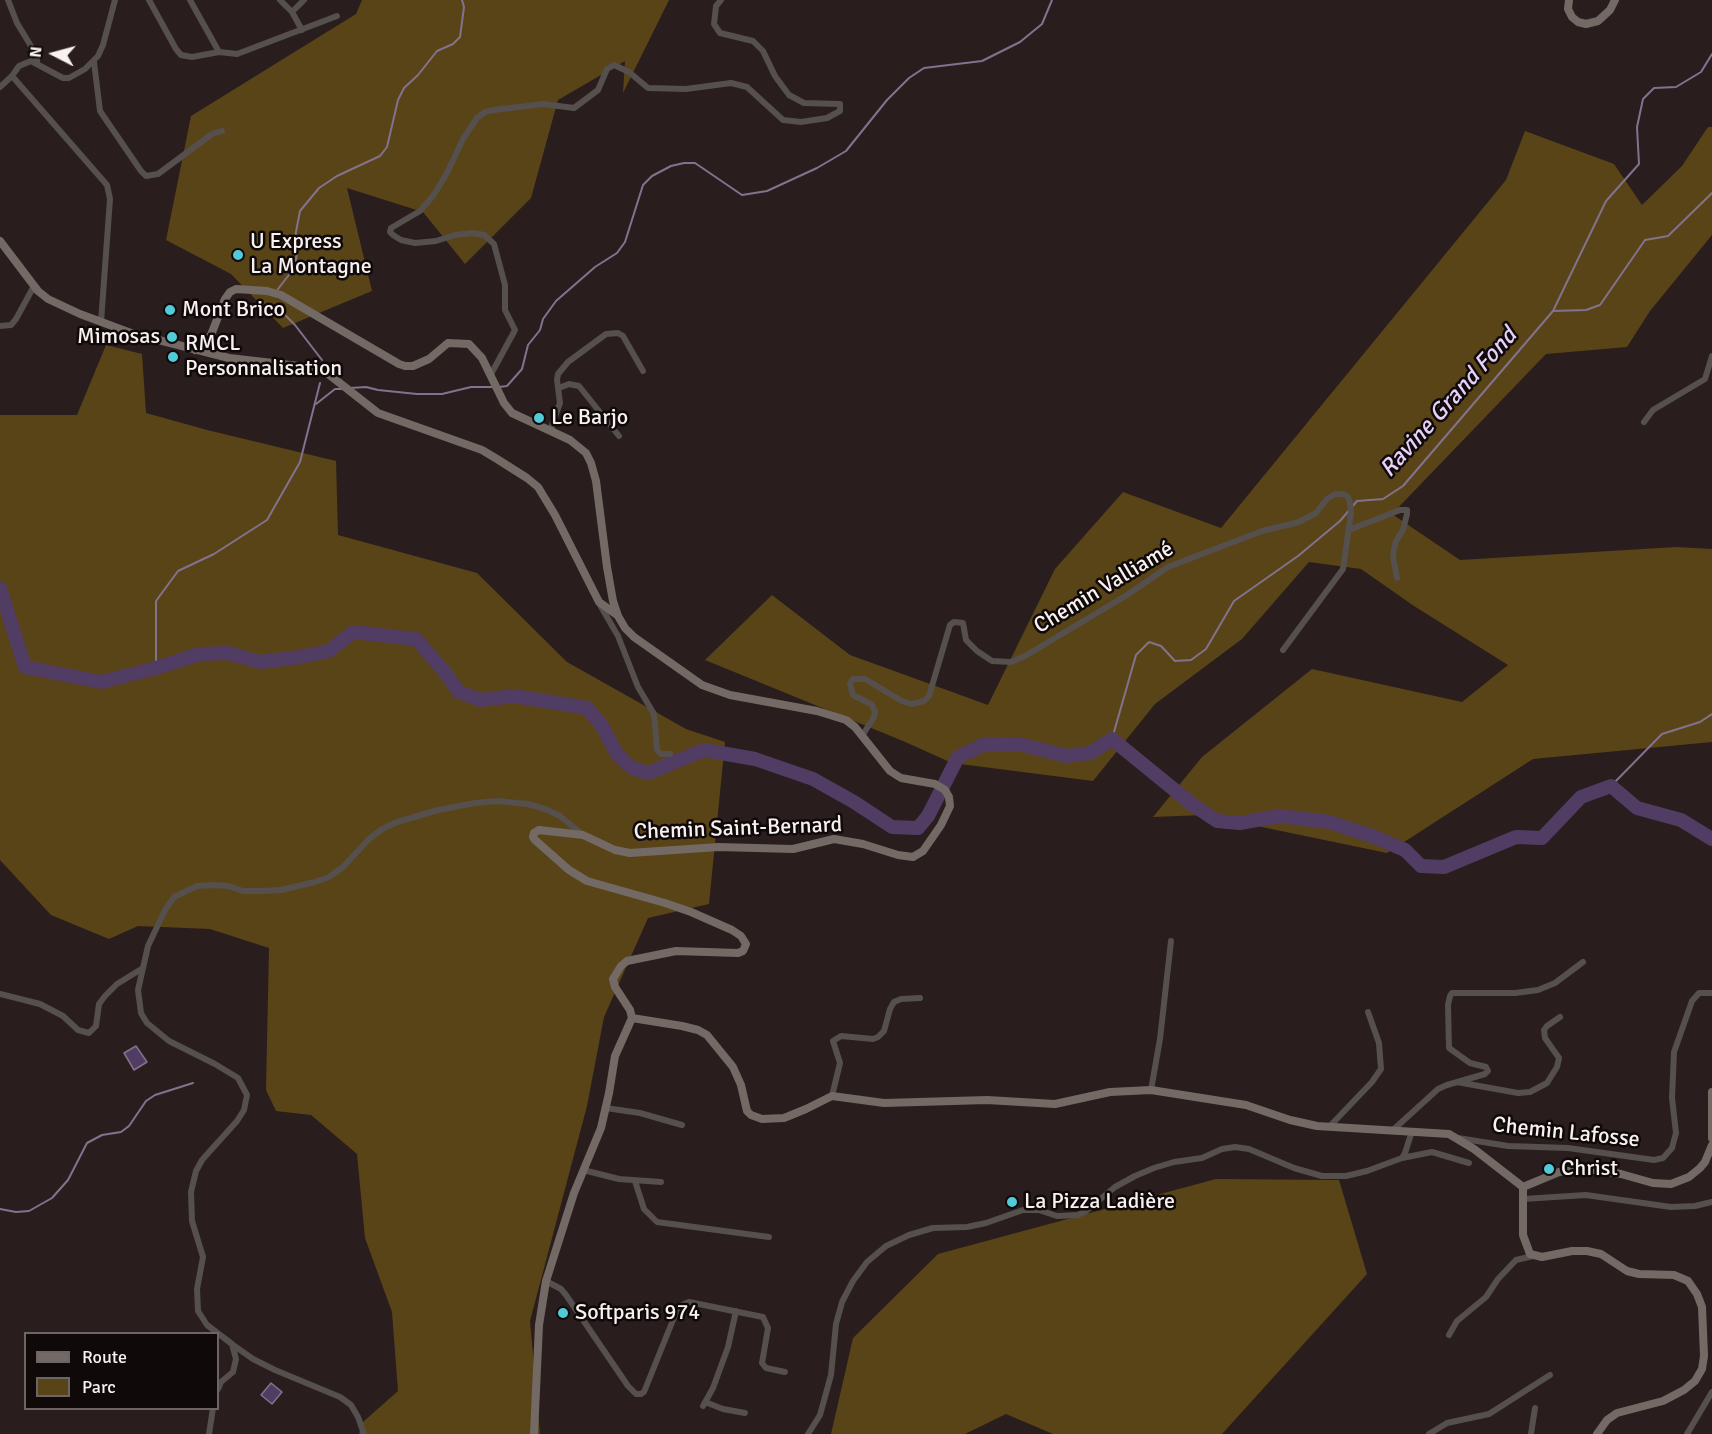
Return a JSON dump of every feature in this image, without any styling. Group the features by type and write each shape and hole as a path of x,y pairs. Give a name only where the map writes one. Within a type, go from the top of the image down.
{"street":[{"path":"8,0 17,23 37,56 37,62"},
{"path":"0,87 19,66 26,62 37,62 63,78 69,78 94,62 103,45 115,0"},
{"path":"149,0 176,50 181,55 192,57 219,52 237,54 337,16"},
{"path":"190,0 219,52"},
{"path":"280,0 292,12 302,30"},
{"path":"292,12 304,0"},
{"path":"490,376 515,330 505,310 506,285 494,244 484,235 472,233 415,243 393,236 390,232 391,228 420,211 433,196 467,131 485,112 543,104 574,108 598,90 607,69 615,64 648,88 686,89 731,83 747,87 783,120 801,122 827,118 840,111 840,104 804,103 789,95 775,76 763,51 753,41 720,33 714,24 716,6 721,0"},
{"path":"1569,0 1568,9 1572,17 1586,24 1598,21 1610,10 1615,0"},
{"path":"94,62 100,111 146,176 156,176 212,134 222,131"},
{"path":"12,76 107,185 110,199 101,322"},
{"path":"0,241 34,286 48,299 131,333 195,350 229,358 308,367 327,372 378,413 482,450 527,478 538,487 551,508 618,636 638,687 654,714 657,750 661,754 670,754"},
{"path":"0,326 11,325 34,286"},
{"path":"195,350 211,335 225,299 230,292 236,289 267,291 281,295 399,364 413,366 421,363 448,343 469,344 482,358 499,394 512,413 552,431 579,446 586,453 591,463 599,498 611,590 618,616 633,637 702,685 730,695 835,715 855,727 862,736"},
{"path":"552,431 560,403 558,374 568,362 606,334 618,333 623,336 643,371"},
{"path":"1644,422 1653,410 1705,378 1712,356"},
{"path":"559,388 569,384 579,386 619,436"},
{"name":"Chemin Valliamé","path":"862,736 874,717 875,711 871,704 853,695 850,689 853,679 865,679 902,701 912,704 924,701 929,696 950,625 954,622 963,623 966,639 977,651 992,661 1011,662 1118,601 1168,567 1262,531 1299,522 1316,513 1327,499 1335,494 1348,497 1351,513 1343,569 1283,650"},
{"path":"1348,530 1401,510 1407,510 1403,530 1394,549 1393,557 1397,578"},
{"path":"599,602 607,602 611,590"},
{"path":"599,602 618,616"},
{"name":"Chemin Saint-Bernard","path":"216,1332 207,1325 198,1311 197,1289 203,1257 190,1212 191,1192 196,1171 202,1160 237,1121 244,1110 247,1095 238,1078 169,1041 147,1023 138,1002 138,990 148,946 157,925 174,897 197,886 214,885 243,891 262,891 280,890 315,882 329,877 344,867 369,839 382,829 397,822 438,810 497,801 528,804 545,809 560,816 583,835 615,850 630,853 718,847 794,849 834,839 912,857 922,851 947,814 950,806 949,797 945,790 935,784 900,778 890,771 862,736"},
{"path":"534,1434 539,1325 546,1281 583,1170 601,1128 615,1056 632,1018 613,979 627,961 676,951 738,953 743,951 746,944 741,936 732,930 691,912 587,881 569,870 533,837 534,833 539,830 583,835"},
{"path":"1151,1090 1160,1039 1171,941"},
{"path":"1393,1130 1438,1089 1485,1074 1488,1071 1486,1067 1470,1063 1449,1048 1448,1005 1452,993 1515,993 1538,990 1555,984 1583,962"},
{"path":"0,994 40,1004 63,1016 78,1030 89,1034 96,1026 99,1004 105,996 117,984 142,968"},
{"name":"Chemin Lafosse","path":"1456,1138 1508,1146 1568,1148 1654,1160 1663,1158 1672,1148 1676,1133 1672,1098 1674,1052 1692,1001 1699,993 1712,993"},
{"path":"832,1096 840,1063 833,1046 835,1038 841,1036 873,1039 878,1037 884,1031 894,1002 901,999 920,998"},
{"path":"1330,1126 1372,1082 1381,1068 1378,1043 1368,1012"},
{"path":"1456,1082 1518,1093 1530,1092 1547,1083 1557,1067 1558,1058 1545,1038 1544,1030 1560,1017"},
{"path":"632,1018 681,1026 707,1035 733,1067 741,1085 747,1111 755,1117 784,1118 832,1096 884,1102 987,1100 1055,1104 1110,1092 1151,1090 1246,1105 1317,1126 1441,1133 1456,1138 1523,1187"},
{"path":"1712,1092 1712,1138"},
{"path":"606,1108 640,1113 682,1125"},
{"path":"1402,1158 1412,1131"},
{"path":"1523,1187 1559,1172 1588,1168 1653,1183 1671,1184 1689,1177 1700,1168 1712,1145"},
{"path":"808,1434 820,1415 831,1375 836,1324 842,1302 853,1281 867,1262 886,1246 909,1235 933,1228 967,1227 986,1223 1023,1210 1039,1210 1057,1216 1078,1215 1115,1187 1135,1176 1154,1168 1202,1158 1222,1149 1235,1147 1259,1153 1294,1168 1322,1176 1346,1176 1402,1158 1431,1152 1469,1163"},
{"path":"583,1170 635,1181 661,1182"},
{"path":"635,1181 644,1209 657,1222 769,1237"},
{"path":"1523,1187 1523,1235 1528,1250 1533,1256"},
{"path":"1523,1199 1586,1195 1671,1207 1695,1206 1712,1202"},
{"path":"1449,1335 1457,1321 1486,1297 1498,1279 1516,1260 1533,1256 1542,1257 1572,1251 1587,1251 1601,1254 1628,1271 1639,1274 1674,1275 1688,1281 1697,1293 1702,1307 1708,1352 1695,1381 1684,1390 1663,1401 1617,1413 1607,1420 1597,1434"},
{"path":"546,1281 561,1288 627,1386 636,1394 644,1392 675,1315 682,1305 694,1302 763,1317 768,1328 762,1363 766,1368 785,1372"},
{"path":"736,1311 728,1347 704,1404 745,1413"},
{"name":"Chemin Saint-Bernard","path":"219,1334 232,1344"},
{"path":"219,1388 236,1367 232,1344"},
{"path":"232,1344 267,1366 340,1396 351,1405 364,1434"},
{"path":"1430,1434 1447,1424 1488,1414 1550,1375"},
{"path":"1687,1434 1712,1392"},
{"path":"1531,1434 1535,1408"},
{"path":"209,1434 213,1410"}],"green space":[{"path":"362,0 669,0 623,93 625,61 558,100 531,198 465,264 423,212 347,188 372,291 283,328 231,274 166,240 191,116 356,14"},
{"path":"1708,127 1712,127 1712,235 1650,311 1627,347 1546,354 1392,514 1460,560 1676,547 1712,549 1712,742 1533,759 1387,853 1204,815 1153,817 1202,757 1312,669 1462,702 1508,665 1414,606 1361,569 1309,562 1242,639 1155,704 1093,781 952,763 705,660 772,595 850,655 988,705 1055,569 1123,492 1221,528 1506,180 1525,131 1614,164 1642,205 1682,166"},
{"path":"106,345 142,354 146,413 336,461 338,535 477,573 567,662 686,729 725,742 709,904 648,918 604,1017 587,1106 530,1321 540,1434 359,1434 363,1422 398,1391 392,1312 365,1238 357,1154 311,1115 276,1111 266,1090 269,948 210,929 138,926 109,939 51,915 0,860 0,415 77,415"},
{"path":"1216,1179 1339,1180 1367,1274 1222,1434 1053,1434 1006,1414 965,1434 831,1434 853,1338 938,1254"}],"shaded area":[{"path":"136,1046 147,1062 134,1070 124,1053"},
{"path":"271,1383 282,1392 272,1404 261,1395"}],"waterway":[{"path":"278,289 295,267 298,244 295,237 300,211 319,188 337,176 380,156 387,147 398,100 404,88 437,51 453,44 460,37 464,7 462,0"},
{"path":"499,387 507,386 522,369 528,345 540,330 543,319 556,301 595,267 617,253 625,242 643,185 652,176 671,166 695,163 742,195 767,191 817,168 846,151 887,100 909,78 924,68 982,61 1020,42 1042,24 1052,0"},
{"path":"1553,311 1606,201 1639,164 1637,127 1643,99 1654,88 1676,87 1701,72 1712,54"},
{"name":"Ravine Grand Fond","path":"1112,739 1136,655 1149,642 1161,646 1175,661 1191,660 1206,649 1234,601 1298,556 1340,521 1357,501 1383,499 1403,486 1553,311 1586,310 1600,305 1645,240 1668,236 1712,193"},
{"path":"278,308 295,325 322,360"},
{"path":"156,668 156,601 178,571 214,554 267,520 300,462 320,383"},
{"path":"350,388 366,387 417,394 442,394 471,387 493,387"},
{"path":"316,404 335,389 342,389"},
{"path":"0,588 25,667 101,682 200,654 228,653 260,662 300,657 329,651 353,632 416,639 459,692 480,700 514,696 587,708 602,726 617,754 632,768 648,773 704,750 755,759 813,779 892,827 918,828 928,816 958,757 985,744 1023,745 1066,756 1090,753 1112,739 1193,805 1217,821 1240,823 1279,816 1329,822 1405,850 1421,866 1444,867 1516,837 1542,838 1581,797 1611,786 1637,808 1681,820 1712,839"},
{"path":"1611,786 1662,734 1700,722 1712,714"},
{"path":"0,1209 16,1212 29,1211 52,1198 68,1180 87,1143 102,1135 121,1132 129,1126 146,1101 155,1095 193,1083"}],"place":[{"name":"U Express La Montagne","path":"238,255"},
{"name":"Mont Brico","path":"170,310"},
{"name":"Mimosas","path":"172,337"},
{"name":"RMCL Personnalisation","path":"173,357"},
{"name":"Le Barjo","path":"539,418"},
{"name":"Christ","path":"1549,1169"},
{"name":"La Pizza Ladière","path":"1012,1202"},
{"name":"Softparis 974","path":"563,1313"}]}
